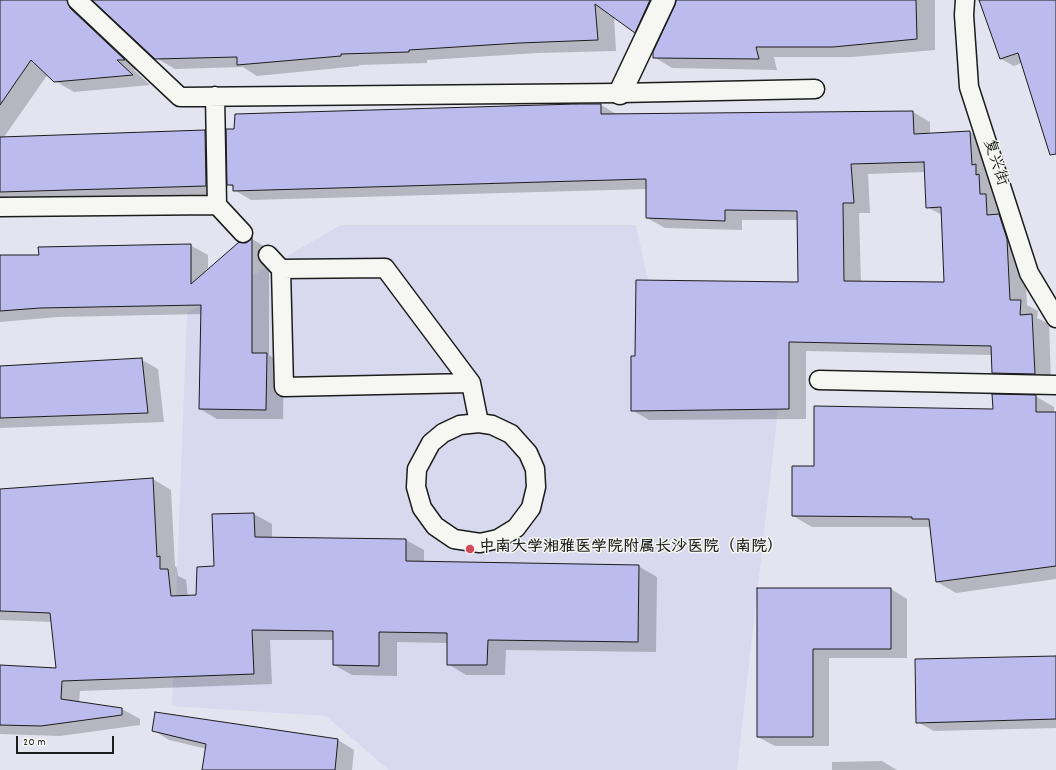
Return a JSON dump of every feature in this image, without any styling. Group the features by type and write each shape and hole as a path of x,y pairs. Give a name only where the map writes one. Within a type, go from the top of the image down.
{"street":[{"path":"620,93 664,0"}],"lane":[{"path":"77,0 180,97 620,93 815,89"},
{"name":"复兴街","path":"965,0 964,15 969,87 1029,273 1056,318"},
{"path":"215,96 217,205 243,233"},
{"path":"0,207 217,205"},
{"path":"268,255 281,269 284,387 471,383"},
{"path":"281,269 385,268 471,383 479,423"},
{"path":"820,380 1056,385"},
{"path":"479,423 492,425 511,434 528,453 535,469 536,487 531,508 516,528 498,539 480,543 454,539 435,526 422,508 416,487 417,469 431,443 443,433 460,425 479,423"}],"shaded area":[{"name":"中南大学湘雅医学院附属长沙医院（南院）","path":"341,225 636,225 671,389 780,392 737,770 389,770 326,716 172,706 187,313"}],"building":[{"path":"0,0 67,0 70,8 125,60 117,60 133,75 54,82 31,60 0,105"},
{"path":"92,0 650,0 635,33 595,4 598,40 519,43 409,50 409,52 341,54 341,56 237,65 237,57 155,59"},
{"path":"676,0 916,0 917,39 833,47 756,47 759,59 653,58 653,52"},
{"path":"979,0 1056,0 1056,154 1050,155 1018,53 1000,59"},
{"path":"576,104 601,104 601,114 913,111 914,134 970,131 972,165 976,164 976,175 979,174 980,194 986,194 987,215 999,214 1007,239 1010,300 1021,300 1020,315 1032,314 1035,374 992,373 991,346 789,342 789,409 631,411 631,356 635,356 636,280 798,282 797,211 725,210 725,221 646,218 646,179 233,191 233,185 227,185 226,129 234,129 235,114","holes":["924,162 926,208 941,207 944,282 844,281 843,203 854,203 851,164"]},
{"path":"205,130 206,186 0,192 0,137"},
{"path":"252,238 252,353 267,353 266,410 199,409 201,305 40,308 0,311 0,255 39,255 38,247 191,244 191,284 239,242 246,243"},
{"path":"142,358 148,413 0,418 0,366"},
{"path":"992,394 1036,395 1036,412 1056,412 1056,566 936,582 929,519 912,519 912,517 792,516 792,466 814,466 814,406 993,409"},
{"path":"153,478 157,557 160,556 160,569 168,569 171,596 196,595 197,567 214,566 212,514 254,513 255,537 406,539 406,561 639,565 638,642 488,640 487,665 447,665 447,633 379,632 379,666 333,665 333,631 252,630 254,674 62,681 61,699 122,708 122,715 41,726 0,725 0,665 56,668 50,613 0,611 0,489"},
{"path":"757,588 891,588 891,649 813,649 813,737 757,737"},
{"path":"1056,656 1056,719 916,723 915,659"},
{"path":"155,712 338,739 335,770 202,770 206,744 152,731"}],"place":[{"name":"中南大学湘雅医学院附属长沙医院（南院）","path":"470,549"}]}
